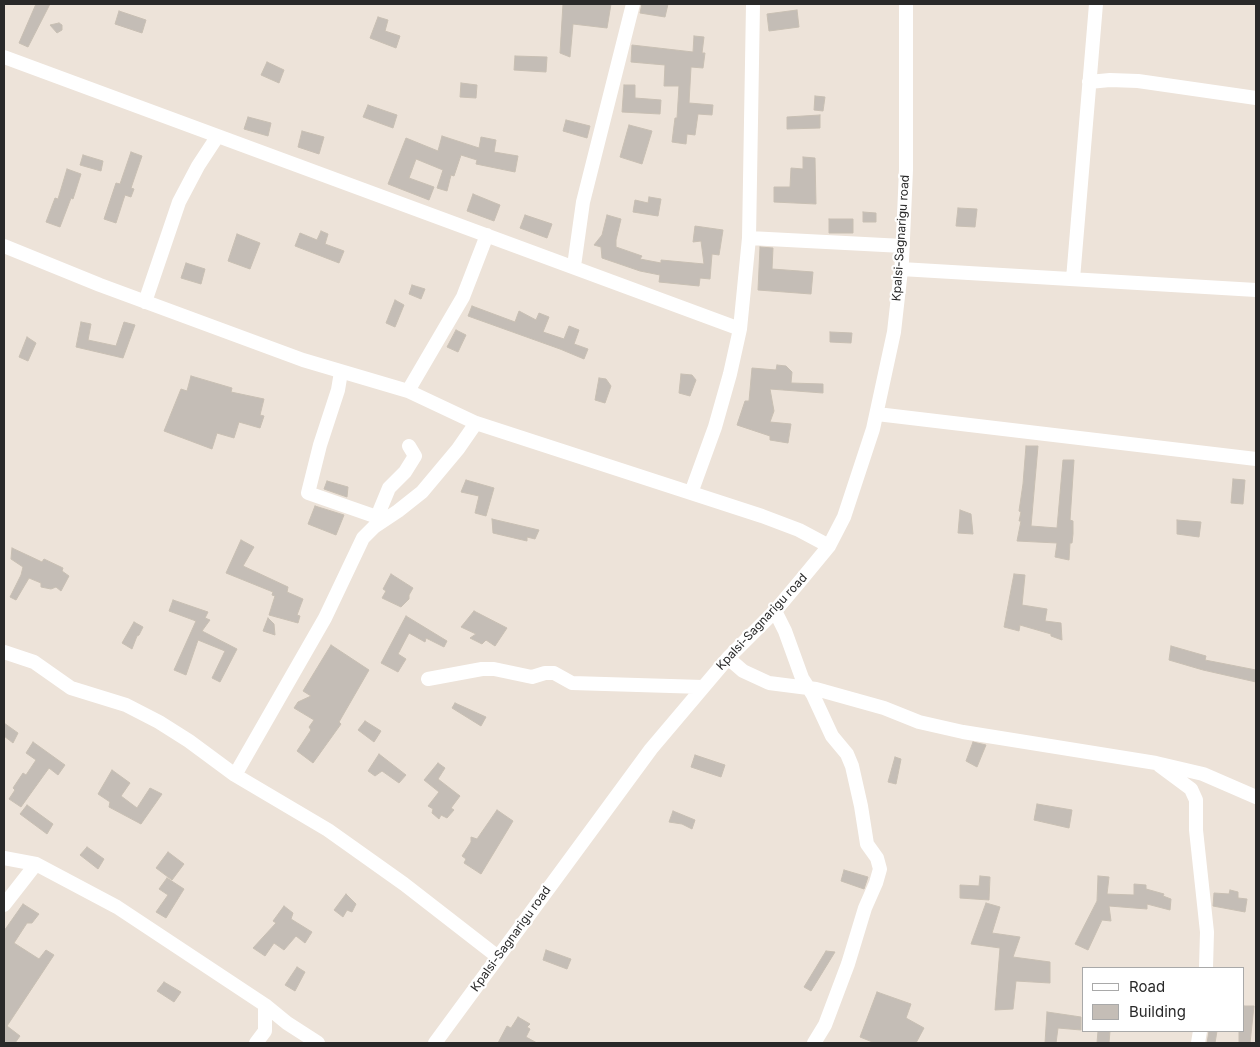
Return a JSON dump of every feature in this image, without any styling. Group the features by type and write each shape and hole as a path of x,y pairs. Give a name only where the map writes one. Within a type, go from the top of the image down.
{"street":[{"path":"574,266 583,202 633,4"},
{"path":"690,493 715,426 730,374 740,329 749,238 753,4"},
{"name":"Kpalsi-Sagnarigu road","path":"435,1043 651,749 728,658 775,611 829,546 844,517 876,414 894,332 903,246 906,170 906,4"},
{"path":"1073,279 1096,4"},
{"path":"4,57 574,266 740,329"},
{"path":"1089,82 1110,80 1138,81 1256,98"},
{"path":"146,302 179,202 198,166 218,137"},
{"path":"408,391 462,297 487,235"},
{"path":"749,238 903,246"},
{"path":"4,246 146,302 302,360 408,391 476,423 799,530 829,546"},
{"path":"901,268 1256,290"},
{"path":"341,372 338,390 325,426 308,494 377,517 389,488 405,472 415,456 409,446"},
{"path":"876,414 1256,458"},
{"path":"235,775 325,618 363,538 422,492 458,449 476,423"},
{"path":"775,611 785,631 800,674 832,736 847,754 852,766 867,844 877,858 880,868 857,930 848,964 826,1025 814,1043"},
{"path":"4,652 34,662 71,688 126,705 189,741 235,775 328,830 404,884 498,957"},
{"path":"728,658 743,671 761,681 775,685 808,687 884,708 919,722 963,732 1156,763 1203,774 1256,797"},
{"path":"428,679 482,669 494,669 532,677 545,673 554,673 572,683 703,687"},
{"path":"1156,763 1191,789 1196,800 1196,830 1207,932 1206,967"},
{"path":"4,858 36,864 117,907 265,1005 287,1023 318,1043"},
{"path":"6,896 36,864"},
{"path":"265,1005 265,1031"},
{"path":"256,1043 265,1031 287,1023"}],"building":[{"path":"36,4 50,4 28,47 19,43"},
{"path":"563,4 611,4 607,28 573,24 570,57 560,53"},
{"path":"642,4 668,4 665,17 640,13"},
{"path":"797,10 799,27 769,31 767,14"},
{"path":"119,11 146,20 142,33 115,24"},
{"path":"378,17 388,20 385,31 400,36 396,48 370,38"},
{"path":"59,23 62,25 62,30 57,33 50,25"},
{"path":"694,36 704,37 702,53 705,53 703,68 691,67 689,103 713,105 712,115 698,114 695,135 687,134 686,144 672,142 675,118 677,118 679,86 664,86 665,65 631,62 632,45 693,52"},
{"path":"515,56 547,57 546,72 514,70"},
{"path":"267,62 284,70 279,83 261,75"},
{"path":"461,83 477,85 476,98 460,97"},
{"path":"624,85 635,85 635,98 661,100 660,114 622,112"},
{"path":"815,96 825,97 823,111 814,110"},
{"path":"368,105 397,115 393,128 363,117"},
{"path":"820,115 820,128 787,129 787,117"},
{"path":"248,117 271,123 268,136 244,129"},
{"path":"566,120 590,126 587,138 563,131"},
{"path":"629,125 652,131 642,164 620,157"},
{"path":"302,131 324,137 319,154 298,147"},
{"path":"442,136 479,148 481,137 496,140 494,152 518,156 515,172 476,164 477,160 461,155 454,176 451,175 447,191 437,188 443,170 416,159 409,178 434,187 429,200 388,184 406,138 438,151"},
{"path":"131,152 142,156 131,188 134,189 131,197 125,195 116,223 104,219 116,183 120,184"},
{"path":"83,155 103,161 101,171 80,165"},
{"path":"803,157 815,158 816,204 774,202 774,187 790,187 791,168 803,169"},
{"path":"67,169 81,174 73,199 71,198 60,227 46,222 55,198 58,199"},
{"path":"473,194 500,205 494,221 467,211"},
{"path":"649,197 661,199 658,216 633,212 635,200 648,203"},
{"path":"958,208 977,209 975,227 956,226"},
{"path":"863,212 876,213 876,222 863,222"},
{"path":"525,215 552,224 547,238 520,228"},
{"path":"607,215 621,219 616,247 642,256 640,259 661,263 661,260 704,264 701,241 693,242 695,226 723,230 719,255 712,254 710,279 700,278 699,286 659,282 660,275 640,271 602,258 601,247 594,245 602,235"},
{"path":"829,219 853,219 853,233 829,233"},
{"path":"321,231 328,234 325,244 344,251 339,263 295,246 300,233 317,240"},
{"path":"237,234 260,243 250,269 228,261"},
{"path":"760,247 773,248 772,269 813,272 811,294 758,290"},
{"path":"186,263 205,269 201,284 181,278"},
{"path":"412,285 425,289 421,299 409,294"},
{"path":"395,300 404,305 395,327 386,323"},
{"path":"472,306 515,322 519,311 536,320 539,313 549,317 543,332 564,339 569,326 579,330 574,344 588,349 584,359 468,316"},
{"path":"81,322 91,324 88,340 116,346 124,322 135,325 123,358 76,347"},
{"path":"456,330 466,335 458,352 447,347"},
{"path":"830,332 852,333 851,343 830,342"},
{"path":"27,337 36,343 28,361 19,357"},
{"path":"777,365 786,366 792,372 791,383 823,384 823,393 770,389 774,411 770,422 791,424 788,443 770,440 770,436 737,425 745,401 749,401 752,368 776,370"},
{"path":"681,374 692,375 696,380 690,396 679,393"},
{"path":"191,376 232,388 231,392 264,399 260,415 264,416 260,428 239,422 234,438 217,433 212,449 164,431 181,389 187,391"},
{"path":"599,378 606,379 611,386 605,403 595,400"},
{"path":"1026,446 1038,446 1031,526 1057,528 1063,460 1074,460 1070,520 1073,521 1073,534 1072,543 1070,543 1069,560 1055,557 1057,543 1017,541 1021,521 1019,521 1021,512 1019,511"},
{"path":"1233,479 1245,480 1243,504 1231,503"},
{"path":"466,480 494,488 486,516 475,513 479,496 461,492"},
{"path":"327,481 348,487 347,497 324,489"},
{"path":"315,506 344,515 336,535 308,524"},
{"path":"960,510 971,514 973,534 958,533"},
{"path":"492,519 539,530 535,539 527,537 527,541 493,533"},
{"path":"1177,520 1201,522 1199,537 1177,534"},
{"path":"241,540 254,547 243,566 288,587 287,592 303,599 297,615 300,616 298,623 269,615 275,596 272,595 273,592 226,573"},
{"path":"12,548 42,562 44,559 63,568 62,571 69,576 61,591 56,587 51,589 41,587 41,583 29,578 16,600 10,597 23,567 11,559"},
{"path":"391,574 413,588 409,599 401,607 382,598 386,591 383,589"},
{"path":"1014,574 1025,575 1022,605 1047,609 1045,621 1061,623 1062,640 1051,636 1051,634 1020,625 1019,631 1004,627"},
{"path":"173,600 208,612 205,618 210,620 202,631 237,649 220,682 212,678 225,651 198,640 186,675 174,670 196,621 169,611"},
{"path":"474,611 507,628 495,646 486,640 482,644 470,638 476,634 461,627"},
{"path":"406,616 447,641 444,647 426,638 425,642 409,633 398,654 406,659 398,672 381,663"},
{"path":"268,618 274,624 275,635 263,631"},
{"path":"134,622 143,627 132,649 122,643"},
{"path":"331,645 369,670 339,722 341,724 313,763 297,751 311,730 309,727 314,720 294,708 298,702 311,696 303,691"},
{"path":"1171,646 1206,656 1205,660 1256,670 1256,682 1169,660"},
{"path":"455,703 486,717 481,726 452,708"},
{"path":"365,721 381,731 374,742 358,730"},
{"path":"4,723 18,733 13,743 4,736"},
{"path":"33,742 65,765 58,775 49,768 21,807 9,799 15,790 13,788 23,773 26,775 36,760 26,753"},
{"path":"973,742 986,745 977,767 966,761"},
{"path":"379,754 406,775 399,783 382,771 375,776 368,771"},
{"path":"695,755 725,765 721,777 691,767"},
{"path":"895,757 901,759 896,784 888,782"},
{"path":"438,763 445,768 438,779 460,796 451,808 454,810 447,818 441,815 439,819 432,813 433,809 428,806 439,792 424,780"},
{"path":"112,770 130,783 121,796 137,808 150,788 162,794 141,824 109,807 110,802 98,794"},
{"path":"1037,804 1072,810 1069,828 1034,820"},
{"path":"27,805 53,824 47,834 20,814"},
{"path":"497,810 513,821 481,874 464,863 466,859 462,856 471,842 471,837 477,839"},
{"path":"673,811 695,820 692,829 682,824 669,822"},
{"path":"87,847 104,859 98,869 80,855"},
{"path":"168,852 184,864 172,880 156,868"},
{"path":"844,870 868,877 864,889 841,881"},
{"path":"980,876 990,877 989,900 960,898 960,885 979,886"},
{"path":"1098,876 1109,877 1107,894 1134,895 1134,884 1146,885 1146,889 1164,894 1163,896 1171,899 1170,910 1147,904 1147,909 1109,906 1111,921 1102,920 1088,950 1075,944 1097,901"},
{"path":"167,878 184,889 166,918 156,912 168,895 159,889"},
{"path":"1230,890 1238,892 1238,898 1247,899 1245,912 1213,906 1214,893 1229,894"},
{"path":"346,894 356,904 352,912 347,910 343,917 334,910"},
{"path":"986,903 1000,907 992,933 1020,937 1013,957 1050,962 1050,983 1016,981 1013,1009 995,1010 1000,948 971,944"},
{"path":"23,904 39,914 32,923 27,923 14,943 39,959 46,950 54,955 7,1026 20,1036 15,1043 4,1043 4,931"},
{"path":"284,906 293,913 291,919 312,932 305,943 296,936 284,950 274,943 265,956 253,948 276,923 273,921"},
{"path":"546,950 571,959 567,969 543,960"},
{"path":"826,951 835,952 811,991 804,987"},
{"path":"297,967 305,972 295,991 285,985"},
{"path":"164,982 181,992 174,1002 157,991"},
{"path":"877,992 911,1004 906,1018 924,1028 916,1043 875,1043 860,1037"},
{"path":"1245,1006 1254,1006 1250,1043 1239,1043 1239,1032 1245,1032"},
{"path":"1047,1012 1081,1017 1081,1030 1058,1028 1056,1043 1045,1043"},
{"path":"518,1017 530,1024 527,1027 530,1029 526,1037 537,1043 498,1043 507,1026 511,1028"},
{"path":"1098,1032 1110,1032 1109,1043 1097,1043"},
{"path":"1209,1032 1217,1032 1215,1043 1207,1043"}]}
